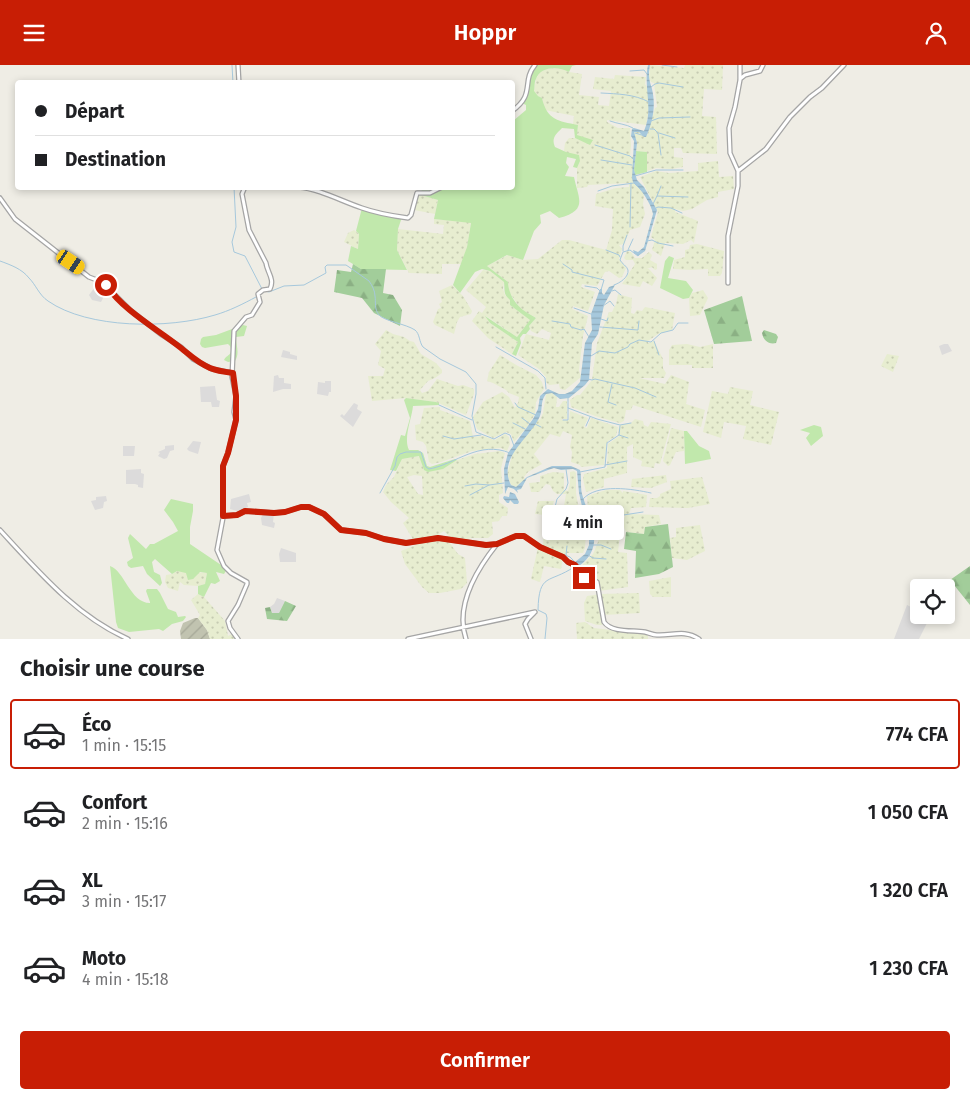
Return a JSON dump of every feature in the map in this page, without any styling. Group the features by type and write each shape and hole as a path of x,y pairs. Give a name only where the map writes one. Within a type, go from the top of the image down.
{"street":[{"path":"238,65 239,80"},
{"path":"515,108 524,100 528,90 530,73 535,65"},
{"path":"728,283 728,237 738,186 738,171 730,153 729,128 740,80 740,65"},
{"path":"740,80 745,75 760,71 763,65"},
{"path":"738,171 747,166 769,146 790,117 844,65"},
{"path":"238,639 230,628 228,621 248,584 231,573 222,563 217,550 223,516 223,466 236,420 236,396 233,373 234,331 246,317 252,315 260,302 258,294 272,287 266,263 249,230 242,194 244,190"},
{"path":"310,190 387,215 408,217 411,215 417,193 430,193 436,190"},
{"path":"0,198 14,219 89,277 102,282 130,310 193,359 212,369 233,373"},
{"path":"223,516 237,515 245,511 274,513 309,507 324,514 341,530 366,533 384,539 412,543 438,538 486,545 497,544 511,537 524,536 540,547 563,557 578,567 582,576 597,582 604,622 608,626 624,631 645,632 655,635 679,633 699,639"},
{"path":"0,530 71,603 110,631 128,639"},
{"path":"466,639 464,626 468,594 483,563 497,544"},
{"path":"408,639 535,612 525,624 531,639"}],"shaded area":[{"path":"650,65 684,68 685,65 723,65 722,90 704,89 702,116 716,117 717,154 683,153 681,148 674,148 674,157 683,158 683,167 671,169 656,168 647,171 647,152 636,151 637,143 634,132 647,135 655,108 657,107 654,83 649,78"},
{"path":"563,68 569,72 582,74 579,95 599,97 598,105 609,106 611,91 593,89 595,77 614,79 615,75 646,77 645,84 649,91 649,110 646,125 607,120 607,122 618,128 630,128 630,156 634,157 633,182 642,188 645,214 640,227 630,230 624,244 619,245 622,249 619,259 626,268 622,277 619,278 609,271 605,272 597,286 582,284 581,287 595,292 588,311 573,306 572,309 588,316 583,336 579,370 581,377 565,390 560,389 559,384 549,385 546,382 546,377 539,369 518,355 526,334 549,340 551,333 542,329 537,334 531,331 529,326 536,318 520,308 508,290 508,282 487,266 508,255 523,260 538,259 562,240 569,240 606,250 612,230 613,209 595,206 596,194 616,188 629,187 629,183 588,185 587,187 577,188 577,168 580,161 564,151 565,143 569,138 575,138 590,144 577,135 578,125 573,124 574,116 545,110 542,98 534,92 536,79 540,72 547,69"},
{"path":"718,161 719,177 733,176 734,189 718,192 718,197 707,200 692,209 683,211 675,209 675,212 698,221 694,243 691,240 683,244 665,243 661,256 652,250 655,240 651,237 658,212 640,177 656,171 669,173 698,171 698,163"},
{"path":"418,194 438,200 435,214 414,210"},
{"path":"434,219 471,222 462,264 442,264 442,274 409,273 397,250 398,229 443,234 444,225 434,224"},
{"path":"354,230 359,234 358,249 344,242 348,233"},
{"path":"697,244 724,251 722,273 720,276 708,276 708,269 673,269 674,260 685,257 685,250 689,249 690,245"},
{"path":"627,251 631,252 635,258 642,258 649,252 652,255 650,260 657,264 657,269 655,270 652,267 647,269 657,278 652,286 643,281 640,287 622,284 635,264 633,260 626,260 624,258"},
{"path":"483,270 490,271 504,282 503,289 505,295 510,300 510,305 531,320 517,337 486,316 490,323 518,342 512,354 488,338 472,321 479,311 482,313 486,307 466,290"},
{"path":"452,285 463,296 472,311 471,314 460,317 454,334 435,325 433,322 438,309 441,308 439,304 442,302 439,291"},
{"path":"95,287 102,288 106,292 101,302 92,300 89,295"},
{"path":"703,290 708,298 700,315 690,316 689,298 692,293"},
{"path":"618,294 632,298 631,313 634,314 637,310 642,311 645,307 675,313 672,330 658,334 648,341 648,343 654,341 663,359 663,368 666,373 664,378 639,378 665,384 671,375 689,382 686,404 705,410 701,427 633,405 631,410 626,410 624,421 620,423 571,407 570,400 580,395 592,380 597,343 609,312 612,312 616,304"},
{"path":"386,330 414,342 421,354 436,363 442,370 442,373 428,381 420,390 422,393 428,391 437,379 474,389 466,415 436,402 406,398 372,401 368,376 383,376 385,369 378,365 381,351 375,344"},
{"path":"687,344 700,347 713,344 713,368 692,368 692,365 669,365 669,350 672,345"},
{"path":"948,344 952,351 942,355 939,346"},
{"path":"283,350 297,356 297,360 281,357"},
{"path":"887,354 899,356 893,372 881,366"},
{"path":"500,355 536,375 542,382 544,389 536,402 535,414 514,442 511,434 506,432 493,438 477,429 473,417 483,402 502,392 509,397 515,408 518,403 519,397 487,381 489,372"},
{"path":"278,375 279,378 284,378 284,383 291,384 291,389 273,392 274,376"},
{"path":"325,381 331,381 331,392 329,392 328,396 317,394 318,382 325,383"},
{"path":"215,386 217,400 220,401 219,407 212,407 211,402 201,402 200,387"},
{"path":"730,387 753,391 750,405 779,412 771,445 743,439 746,426 724,422 721,438 703,432 712,391 728,394"},
{"path":"552,393 557,397 556,407 559,407 563,401 567,401 567,419 562,420 569,420 570,411 588,418 584,427 587,428 591,418 618,427 616,436 607,442 604,465 581,467 571,462 572,452 570,447 572,435 563,431 560,437 550,434 534,454 542,464 528,472 524,477 525,479 519,485 516,487 511,485 507,474 513,452 538,419 540,420 546,394"},
{"path":"354,403 358,405 357,409 362,412 353,427 340,416 342,414 344,416"},
{"path":"440,407 440,410 470,421 473,437 483,436 495,440 505,434 509,437 510,444 507,451 501,448 472,451 432,464 429,462 426,446 423,442 416,440 415,425 420,424 424,408"},
{"path":"635,419 643,421 644,425 648,427 651,422 671,424 660,464 655,463 654,468 641,466 642,461 633,457 633,444 627,447 627,473 604,479 604,487 586,492 583,479 584,474 607,468 608,444 619,436 618,430 620,425 631,423"},
{"path":"671,428 684,431 684,451 676,452 668,466 663,461"},
{"path":"193,441 201,442 198,454 187,449"},
{"path":"174,445 174,450 170,451 167,458 164,459 158,456 160,453 158,452 165,449 165,446"},
{"path":"123,446 135,446 134,456 123,456"},
{"path":"500,451 505,453 501,468 503,493 499,495 499,502 508,508 507,516 502,516 499,521 492,522 493,534 488,538 470,538 464,541 450,537 444,531 436,536 414,541 403,523 409,518 383,492 386,485 394,477 402,459 420,456 424,470 443,469 457,460 475,454","holes":["414,475 422,476 423,495 418,494 407,477"]},
{"path":"141,469 141,473 144,474 143,488 135,484 126,484 126,470"},
{"path":"574,471 576,473 576,493 579,511 581,511 586,532 585,548 583,553 567,553 566,556 543,547 545,515 535,514 538,501 554,501 551,511 558,523 559,532 561,532 555,508 564,506 566,494 557,494 550,485 546,484 539,492 531,492 529,483 540,482 540,476 553,472 564,473 564,490 568,491 570,472"},
{"path":"666,475 667,482 651,488 631,487 632,479"},
{"path":"702,477 710,504 688,508 649,507 650,498 657,498 660,494 671,489 670,481"},
{"path":"606,490 620,490 623,493 623,491 647,495 646,507 631,508 629,514 659,515 661,524 645,527 644,534 626,532 623,525 625,515 617,516 616,521 621,526 618,552 627,553 628,587 599,591 597,582 580,575 583,564 593,554 600,533 595,512 598,506 588,509 587,496"},
{"path":"249,494 251,502 247,503 248,507 237,511 230,509 231,499"},
{"path":"106,496 107,501 104,502 103,508 95,510 91,501 96,500 96,497"},
{"path":"274,513 274,528 262,525 261,518 263,514"},
{"path":"700,525 705,551 687,560 672,558 670,538 676,537 676,528"},
{"path":"426,541 449,542 458,554 465,558 467,583 461,589 429,593 422,587 405,564 401,551"},
{"path":"538,547 563,557 561,569 544,566 540,582 531,579"},
{"path":"281,548 296,553 296,562 280,562 279,554"},
{"path":"177,571 207,573 205,584 198,586 184,585 180,582 178,591 168,588 165,582 166,575"},
{"path":"671,577 671,597 653,597 650,594 649,581"},
{"path":"639,593 640,613 604,615 602,625 585,621 584,603 587,596"},
{"path":"198,594 204,597 225,621 228,636 234,633 238,639 210,639 207,630 198,618 200,615 191,600"},
{"path":"277,598 285,601 279,613 272,613 270,607"},
{"path":"907,605 910,606 910,624 926,624 919,639 894,639"},
{"path":"198,618 207,630 210,639 181,639 180,631 183,623"},
{"path":"585,622 594,628 645,634 648,636 648,639 577,639 576,623"}],"green space":[{"path":"535,65 576,65 572,66 569,72 550,68 541,72 535,80 534,91 542,98 550,115 559,121 578,125 577,135 593,140 590,145 575,138 574,129 562,128 556,134 554,139 555,147 579,155 580,161 577,168 573,167 576,159 567,157 566,163 569,167 565,176 574,177 579,197 578,207 575,211 559,218 550,211 540,215 541,223 534,231 523,260 507,255 487,266 508,282 511,295 516,303 536,318 529,326 530,329 526,334 523,334 520,338 521,343 516,356 512,354 518,342 490,323 485,316 517,337 530,320 510,305 510,300 506,296 504,282 490,271 482,269 475,272 460,293 453,285 467,247 471,223 434,219 438,200 421,195 422,190 515,190 515,119 526,110 526,105 522,103 529,75"},
{"path":"636,151 647,152 647,172 635,175 634,170"},
{"path":"362,208 402,217 398,229 397,250 407,270 361,269 348,261 351,246 358,249 359,234 356,231"},
{"path":"669,256 674,258 668,278 686,281 693,290 689,298 683,299 660,288 665,261"},
{"path":"353,264 361,269 386,269 383,293 393,295 402,310 400,326 374,313 362,298 334,292 337,270 351,272"},
{"path":"742,296 752,341 714,344 704,310"},
{"path":"243,325 247,326 244,336 236,337 238,352 235,361 228,362 224,360 231,352 228,344 205,348 200,344 203,337 216,335"},
{"path":"764,330 776,334 778,337 776,343 769,343 765,340 762,333"},
{"path":"406,398 439,403 439,405 413,406 407,434 409,450 418,450 423,453 427,466 430,467 457,460 443,469 428,472 424,470 419,456 402,459 396,471 390,470 401,435 405,436 410,418 404,400"},
{"path":"814,425 821,427 823,436 811,446 806,438 810,433 800,430"},
{"path":"684,431 687,431 699,446 709,451 711,459 685,464"},
{"path":"171,499 193,504 190,544 227,569 224,574 216,572 220,581 215,584 211,583 204,597 198,594 198,586 205,584 207,573 200,572 193,579 188,580 186,573 177,571 172,574 155,559 152,562 154,572 160,575 162,583 160,586 147,574 143,566 131,568 128,566 127,562 133,558 128,538 130,534 146,549 150,544 154,544 178,531 164,510"},
{"path":"668,524 673,567 659,574 635,578 636,551 624,549 626,532 644,534 645,527"},
{"path":"110,566 120,574 137,598 143,602 150,603 147,589 157,589 168,609 176,612 178,617 186,617 183,621 172,624 163,631 159,629 129,632 118,628"},
{"path":"970,566 970,605 955,586 955,579 951,579"},
{"path":"285,601 296,606 287,621 267,619 265,608 270,607 272,613 279,613"}],"water":[{"path":"648,65 650,65 649,77 654,101 653,113 646,137 639,132 634,132 637,143 634,170 637,180 644,187 657,210 645,251 638,256 633,250 638,252 644,247 653,214 645,197 633,182 634,141 631,136 632,129 644,131 647,123"},
{"path":"615,285 604,305 598,334 592,343 589,380 569,398 560,399 552,393 546,394 543,399 540,416 516,449 508,466 511,485 516,487 527,477 552,466 571,466 580,470 582,494 592,522 594,541 592,550 579,566 575,562 585,554 589,545 589,537 579,493 577,471 554,468 527,478 521,489 517,490 518,493 508,487 505,494 504,469 508,453 533,419 538,409 540,396 548,389 559,394 565,394 572,391 580,382 585,343 592,330 591,314 600,289 602,289 604,295 609,287"},
{"path":"510,492 515,494 519,502 518,504 514,504 510,500 507,503 503,498 504,496 509,497"}],"waterway":[{"path":"232,65 233,80"},
{"path":"662,65 677,67"},
{"path":"630,71 644,70 647,74"},
{"path":"651,87 659,83 683,87"},
{"path":"601,93 632,96 649,102"},
{"path":"651,121 659,118 690,117"},
{"path":"610,121 628,126 634,130"},
{"path":"650,129 654,129 658,133 661,155"},
{"path":"635,133 645,136"},
{"path":"659,133 675,138"},
{"path":"595,145 630,156 634,160"},
{"path":"601,160 632,165"},
{"path":"635,176 656,170 683,170"},
{"path":"630,227 631,183"},
{"path":"634,183 643,192"},
{"path":"598,191 612,186 634,183"},
{"path":"657,196 661,186"},
{"path":"234,190 236,227 232,242 234,252 245,256 262,289"},
{"path":"653,204 657,196 688,197"},
{"path":"656,208 671,208 682,213"},
{"path":"623,251 627,235"},
{"path":"628,250 633,239"},
{"path":"647,241 652,240 673,246"},
{"path":"606,250 620,257"},
{"path":"614,285 624,279 628,273 628,270 620,260 623,252 630,250 638,256 644,250"},
{"path":"0,261 23,272 48,301 65,310 85,317 106,321 152,324 196,320 215,315 256,297"},
{"path":"563,264 572,272 604,280 601,290"},
{"path":"265,291 269,292 284,286 304,285 326,273 325,267 327,265 346,265 369,281 373,288 377,313 379,315 415,330 423,347 440,359 466,372 476,384 472,416 476,432 494,439 505,433 510,435 514,446"},
{"path":"585,286 597,288 600,291"},
{"path":"612,291 615,290 621,295"},
{"path":"603,306 610,301 614,306"},
{"path":"574,308 591,314"},
{"path":"601,319 607,321 608,318"},
{"path":"552,321 570,324 571,327 581,330 584,329 589,337"},
{"path":"600,327 638,330 639,321"},
{"path":"591,356 599,351 615,353 639,340 651,342 661,333 673,330 678,323 688,323"},
{"path":"654,341 659,355"},
{"path":"496,347 538,371 545,378 546,389"},
{"path":"588,379 635,388 656,397"},
{"path":"612,384 608,402 616,405"},
{"path":"568,397 568,408 620,425 631,423"},
{"path":"515,403 518,407 536,415"},
{"path":"439,405 472,420"},
{"path":"563,420 568,420 568,408"},
{"path":"586,426 590,417"},
{"path":"522,418 530,424"},
{"path":"513,423 525,429"},
{"path":"535,424 541,427"},
{"path":"580,472 605,467 607,443 619,435 620,426"},
{"path":"443,436 454,439 481,435"},
{"path":"619,435 628,438"},
{"path":"380,493 395,466 397,457 406,452 421,452 426,467 429,469 468,454 488,449 510,453"},
{"path":"605,465 627,461"},
{"path":"560,530 554,511 557,499 566,489 568,483 566,469"},
{"path":"470,495 489,485 504,483"},
{"path":"465,486 476,484 489,485"},
{"path":"583,499 589,494 606,489 625,489 651,493"},
{"path":"590,516 617,516 643,512"},
{"path":"593,527 598,522 611,523"},
{"path":"592,545 601,545 611,549"},
{"path":"566,555 567,546"},
{"path":"543,547 570,557 575,562"},
{"path":"588,555 593,558 606,559"},
{"path":"545,639 547,618 546,614 538,610 543,584 574,567"}],"route":[{"path":"106,285 130,310 193,359 212,369 233,373 232,377 236,396 234,412 236,420 222,471 223,516 237,515 245,511 263,514 309,507 324,514 333,525 341,530 366,533 406,543 446,538 486,545 497,544 516,536 524,536 540,547 574,564 578,567 580,575 584,578"}]}
